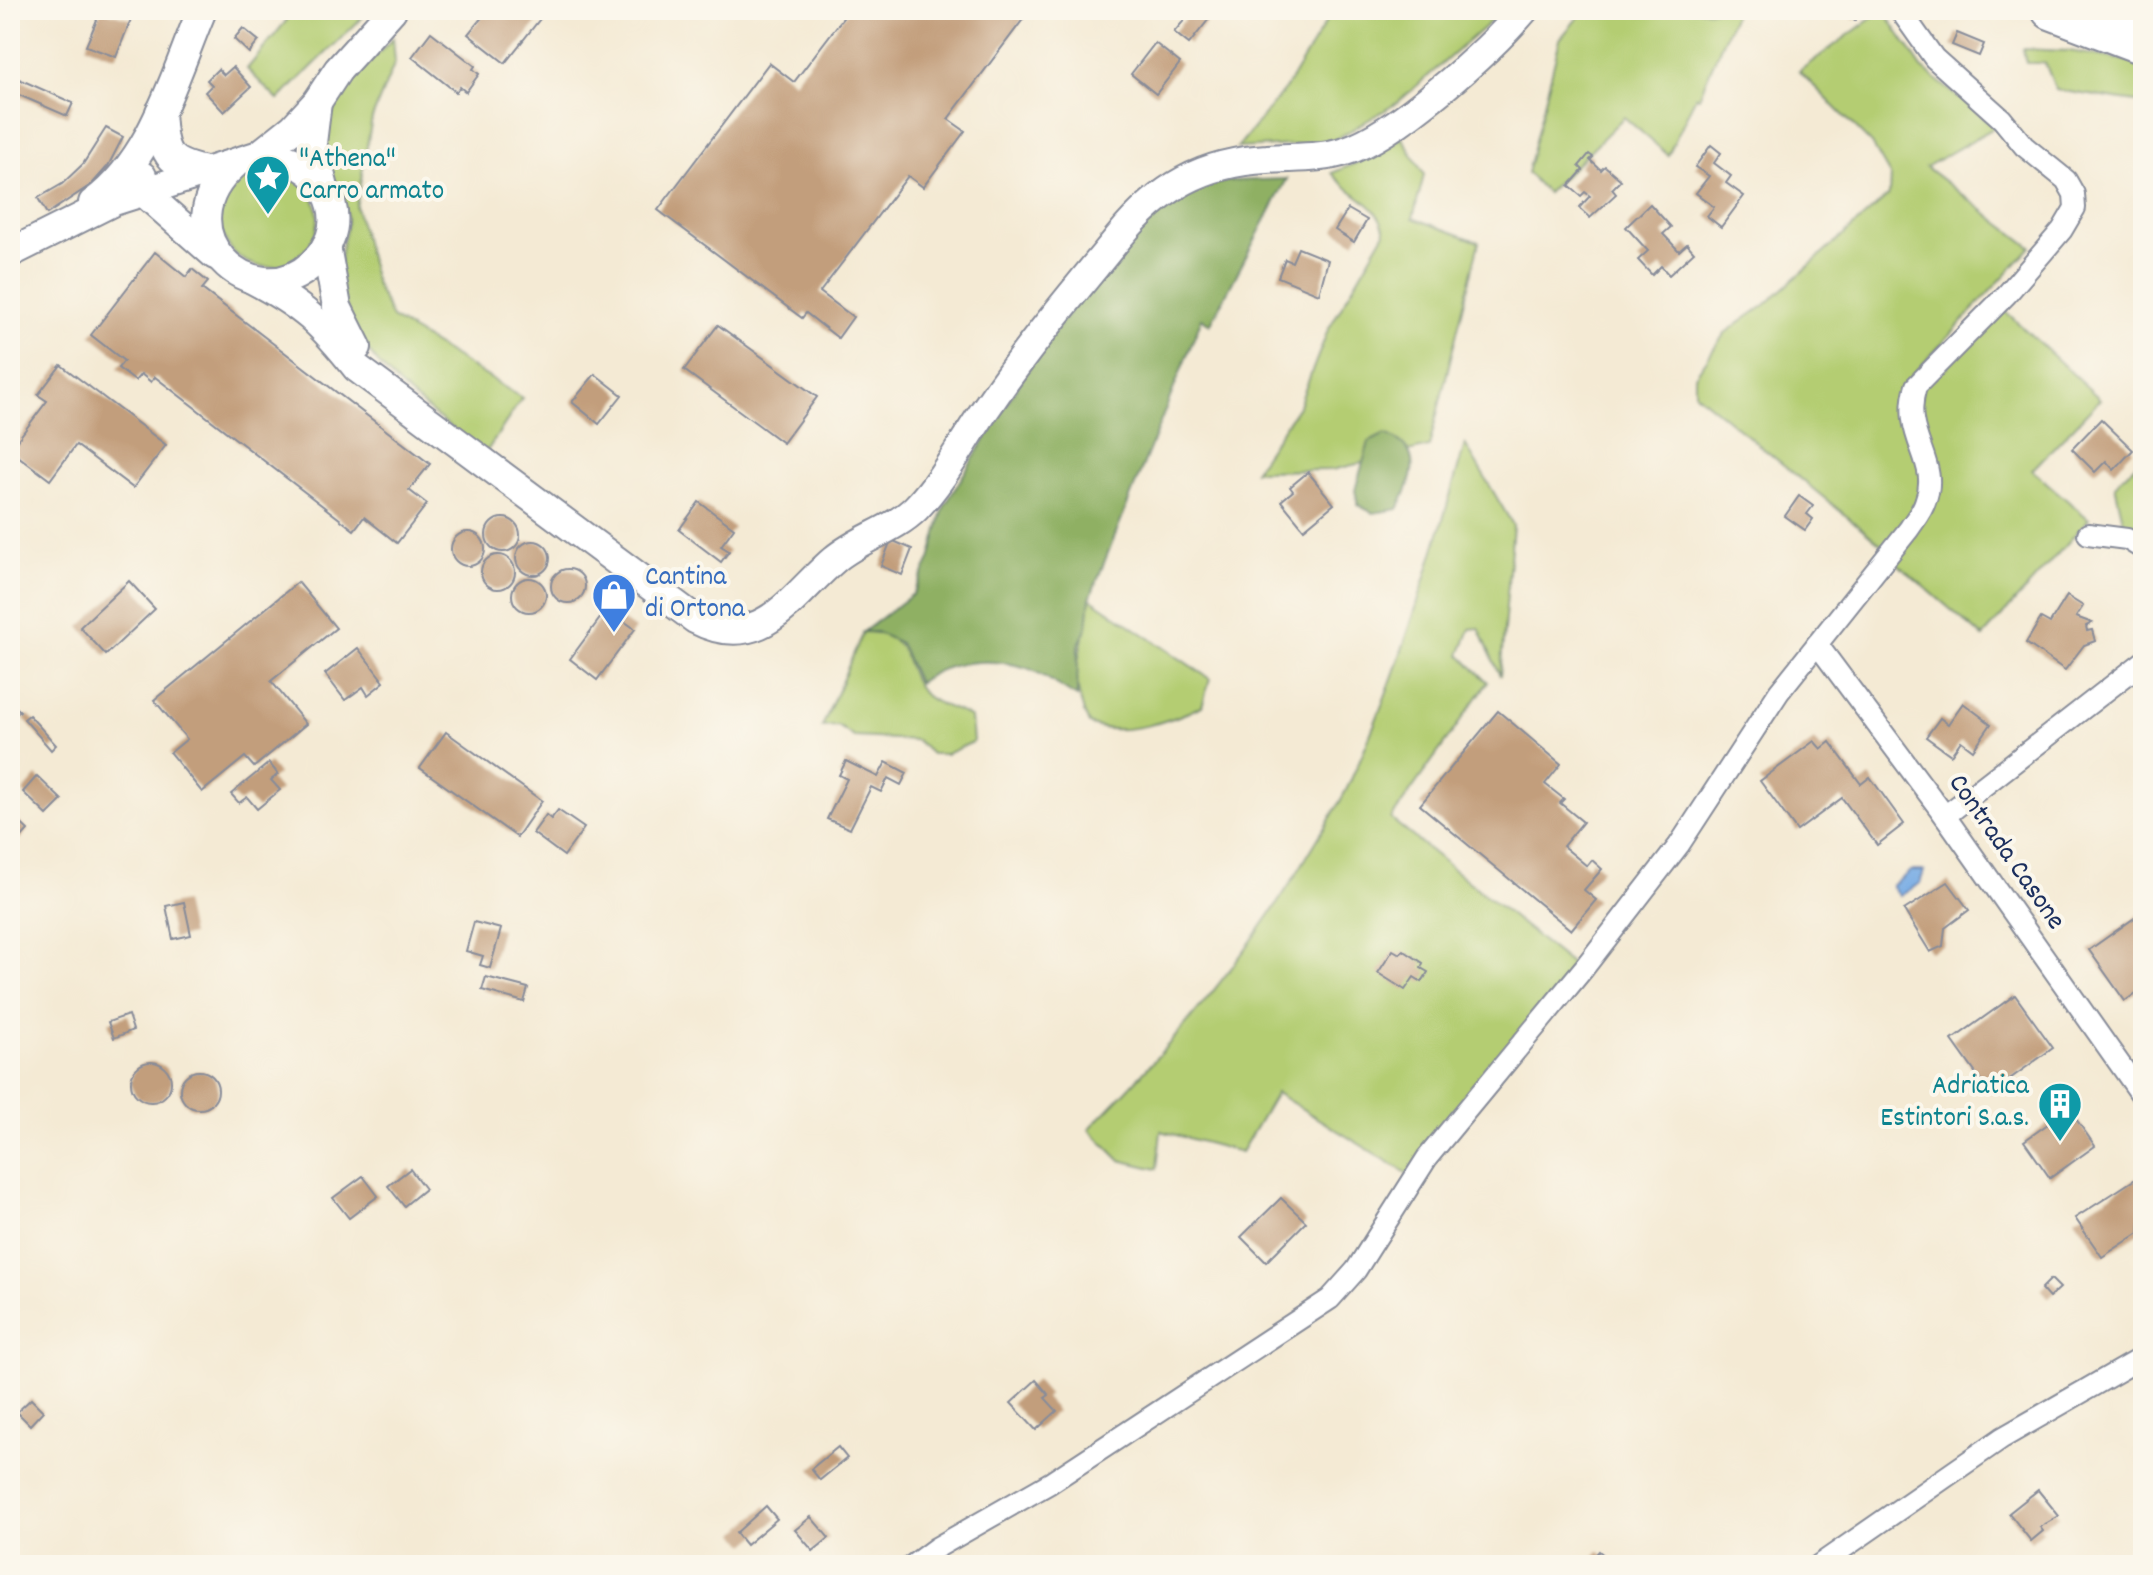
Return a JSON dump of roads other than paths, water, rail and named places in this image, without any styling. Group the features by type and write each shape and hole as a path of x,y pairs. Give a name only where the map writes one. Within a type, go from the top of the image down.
{"highway":[{"path":"2051,10 2143,45"},
{"path":"2130,10 2143,16"}],"main road":[{"path":"61,227 114,187 147,139 202,10"},
{"path":"225,263 209,239 206,211 215,184 235,164 293,128 317,102 338,70 392,10"},
{"path":"147,139 142,174 145,190 170,217 225,263 294,301 320,321 357,368 695,619 720,630 752,628 782,612 840,554 912,512 940,478 990,402 1121,234 1167,189 1192,174 1227,163 1318,157 1348,151 1386,129 1447,84 1505,33 1524,10"},
{"path":"252,279 274,281 295,276 313,264 326,246 332,226 331,204 312,143 317,102"},
{"path":"160,111 162,136 169,157 182,167 235,164"},
{"path":"10,253 145,190 235,164 277,155 295,160 323,184"},
{"path":"61,227 126,208 141,208 170,217"},
{"path":"326,246 334,293 346,329 391,392"}],"street":[{"path":"913,1565 936,1548 1050,1483 1330,1299 1356,1270 1427,1158 1584,968 1679,845 1743,744 1817,644 1909,529 1925,503 1930,480 1911,425 1910,404 1916,386 2007,294 2062,230 2075,208 2074,194 2066,180 2024,146 2002,119 1934,58 1900,10"},
{"path":"2088,534 2127,539 2143,549"},
{"name":"Contrada Casone","path":"1817,644 1945,816 2143,1097"},
{"path":"1945,816 2143,662"},
{"path":"1819,1565 2002,1438 2143,1357"}],"water":[{"path":"1911,871 1924,871 1920,883 1900,896 1892,886"}],"place":[{"name":"\"Athena\" Carro armato","path":"268,216"},
{"name":"Cantina di Ortona","path":"614,634"},
{"name":"Adriatica Estintori S.a.s.","path":"2060,1143"}]}
